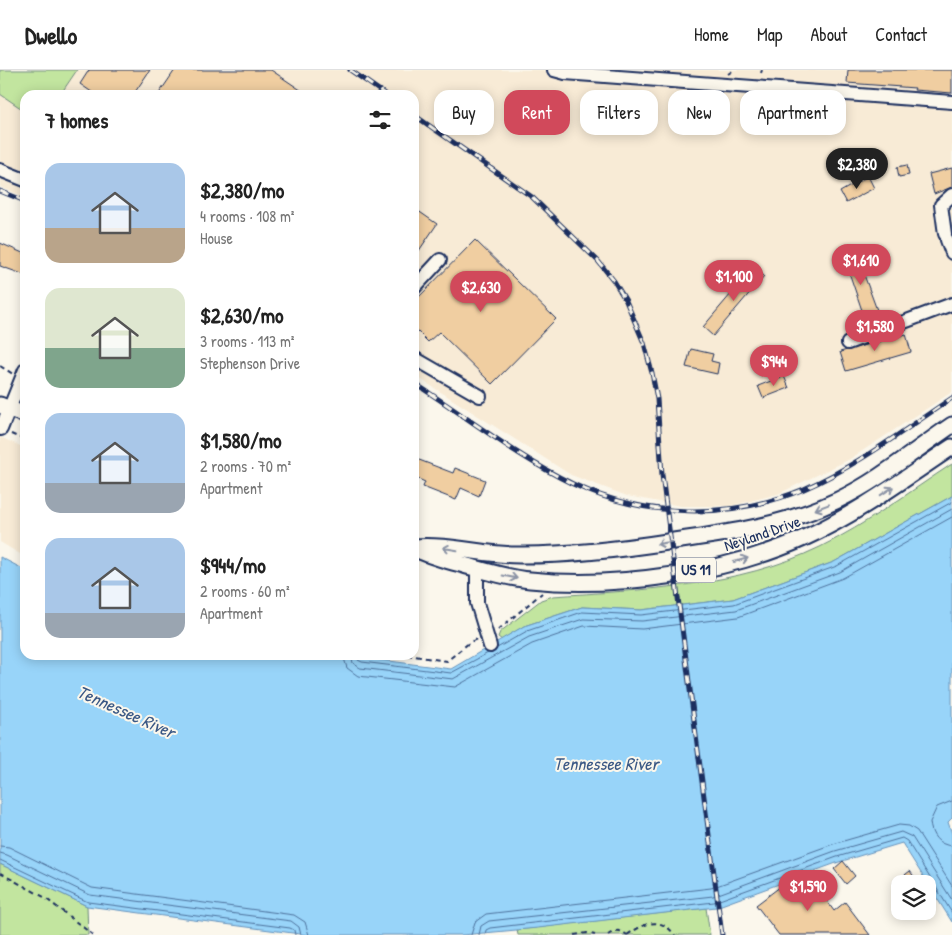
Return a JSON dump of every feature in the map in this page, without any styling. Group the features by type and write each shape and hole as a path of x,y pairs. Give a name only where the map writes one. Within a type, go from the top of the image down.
{"main road":[{"path":"5,407 20,413"},
{"name":"Neyland Drive","path":"419,547 431,546 465,552 522,556 593,552 742,531 790,519 840,499 952,425"},
{"name":"Neyland Drive","path":"419,551 428,556 477,569 530,580 576,582 625,580 724,565 774,551 828,527 952,447"}],"street":[{"path":"554,70 565,73 952,102"},
{"path":"0,170 20,178"},
{"path":"952,195 941,205 946,237 952,253"},
{"path":"419,283 440,260"},
{"path":"848,343 952,304"},
{"path":"419,361 480,396"},
{"path":"1,429 5,407 20,380"},
{"path":"477,569 477,603 490,646"}],"path":[{"path":"0,366 20,374"},
{"path":"1,429 20,438"},
{"path":"0,873 44,897 93,935"},
{"path":"608,935 613,931 620,930 627,935 651,922 660,922 674,935"},
{"path":"574,935 587,932 595,935"}],"shaded area":[{"path":"0,70 952,70 952,392 850,459 778,494 731,506 681,506 627,496 571,475 419,378 419,90 20,90 20,195 0,187"},
{"path":"0,437 20,446 20,554 0,542"}],"green space":[{"path":"0,70 77,70 63,90 20,90 20,108 0,94"},
{"path":"952,464 952,496 834,562 733,599 641,610 582,607 524,626 502,640 498,637 500,632 541,600 553,596 689,584 756,571 789,560 820,547 854,528"},
{"path":"0,864 87,906 88,935 0,935"},
{"path":"706,908 710,935 518,935 517,930"}],"water":[{"name":"Tennessee River","path":"952,496 952,818 948,822 952,834 952,922 936,897 936,875 922,875 902,843 839,862 716,907 462,935 308,935 87,906 0,864 0,557 20,567 20,660 382,660 451,669 524,626 582,607 641,610 733,599 834,562"}],"building":[{"path":"89,70 150,70 136,90 89,90 80,84"},
{"path":"175,70 271,70 301,90 161,90"},
{"path":"848,70 952,70 952,93 847,83"},
{"path":"907,165 909,175 899,177 897,167"},
{"path":"952,168 952,187 934,194 929,174"},
{"path":"868,176 874,188 846,203 840,192"},
{"path":"419,211 437,224 419,251"},
{"path":"475,240 556,319 492,384 439,332 428,342 419,333 419,297"},
{"path":"0,243 20,252 20,273 0,266"},
{"path":"853,245 881,321 867,325 841,249"},
{"path":"754,267 764,276 713,336 703,327"},
{"path":"906,334 911,352 846,371 840,352"},
{"path":"691,349 713,354 711,361 719,363 717,374 686,367"},
{"path":"784,376 789,388 763,398 758,386"},
{"path":"419,460 453,473 455,468 485,480 479,496 461,488 456,500 423,487 425,482 419,479"},
{"path":"843,861 855,876 846,884 834,869"},
{"path":"910,871 913,875 905,875"},
{"path":"808,875 834,911 845,902 870,935 779,935 756,905 789,880 794,885"}],"railway":[{"path":"350,70 379,90"},
{"path":"419,118 532,197 598,261 614,281 626,301 644,343 657,399 662,475 722,935"},
{"path":"0,191 20,199"},
{"path":"419,386 512,449 573,484 629,503 658,509 688,511 747,506 776,499 804,489 861,459 952,398"}]}
